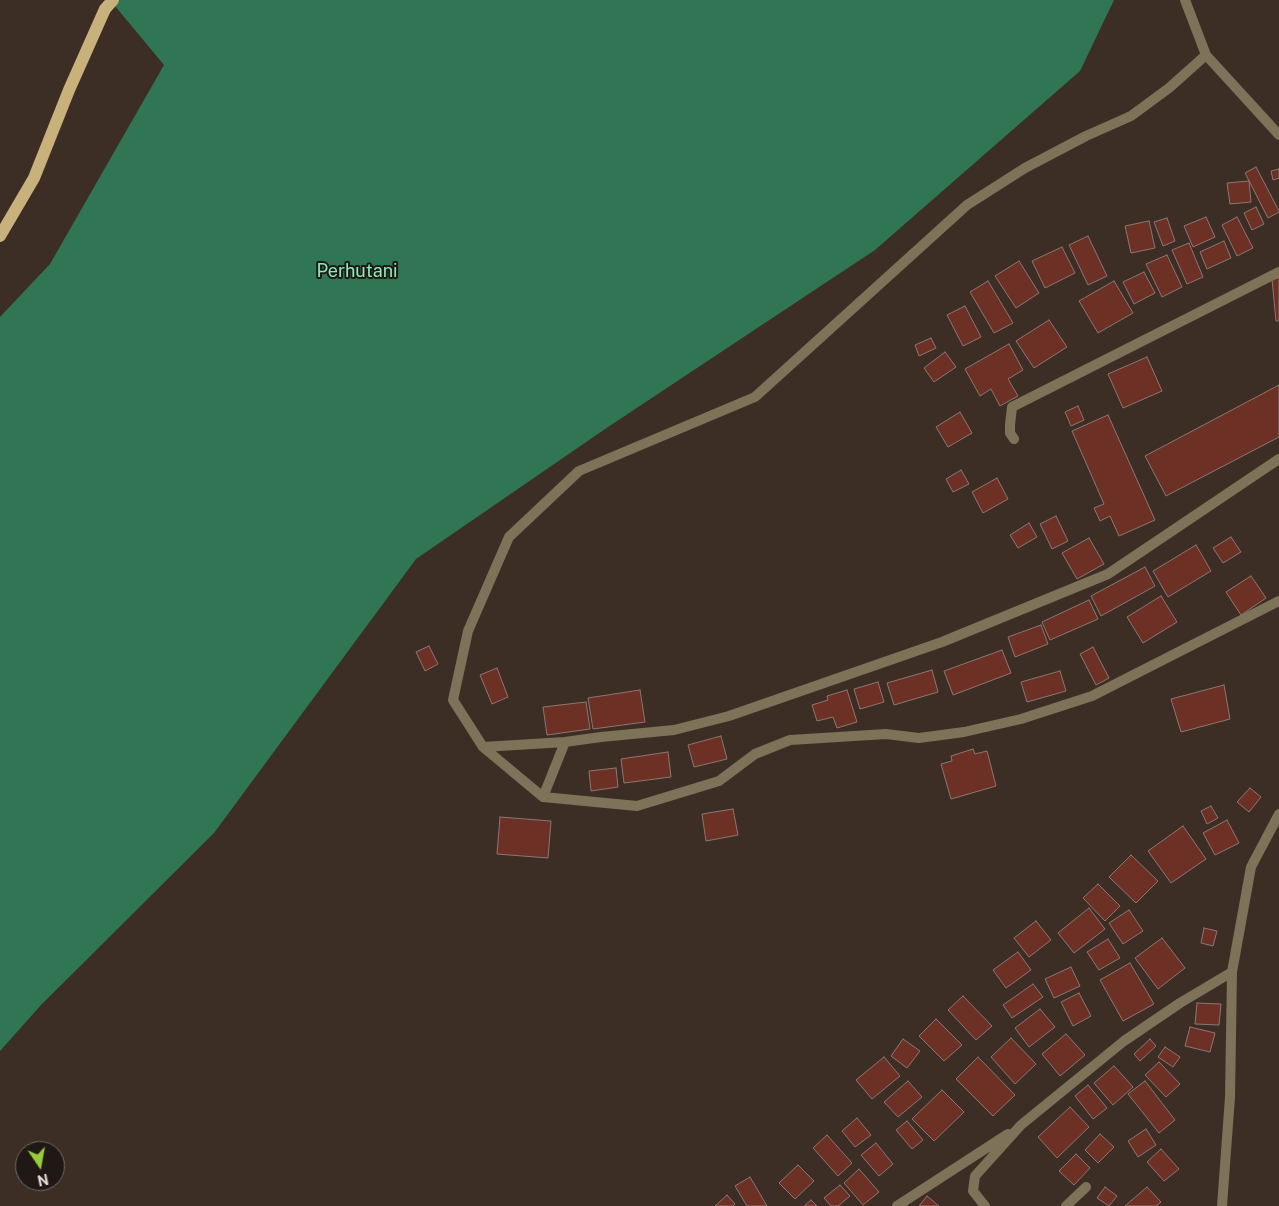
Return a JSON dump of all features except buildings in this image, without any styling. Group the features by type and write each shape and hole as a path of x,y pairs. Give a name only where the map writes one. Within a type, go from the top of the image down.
{"main road":[{"path":"0,236 34,178 69,90 105,9 113,0"}],"street":[{"path":"1185,0 1206,56 1279,135"},
{"path":"1206,56 1169,88 1131,116 1086,136 1025,168 967,205 755,397 578,472 509,537 468,631 453,700 483,747 543,797 637,806 719,781 755,754 790,740 886,734 919,738 964,732 1021,719 1092,696 1279,601"},
{"path":"1014,439 1010,433 1012,407 1279,272"},
{"path":"483,747 565,742 674,730 729,716 942,642 1108,574 1279,459"},
{"path":"543,797 565,742"},
{"path":"1222,1206 1230,1097 1232,972 1252,867 1279,814"},
{"path":"897,1206 1021,1125 1124,1041 1180,1003 1232,972"},
{"path":"985,1206 973,1190 975,1176 1021,1125"},
{"path":"1066,1206 1086,1186"}],"green space":[{"name":"Perhutani","path":"110,0 1114,0 1080,71 875,250 608,427 416,559 214,833 41,1005 0,1051 0,317 50,264 164,65"}]}
